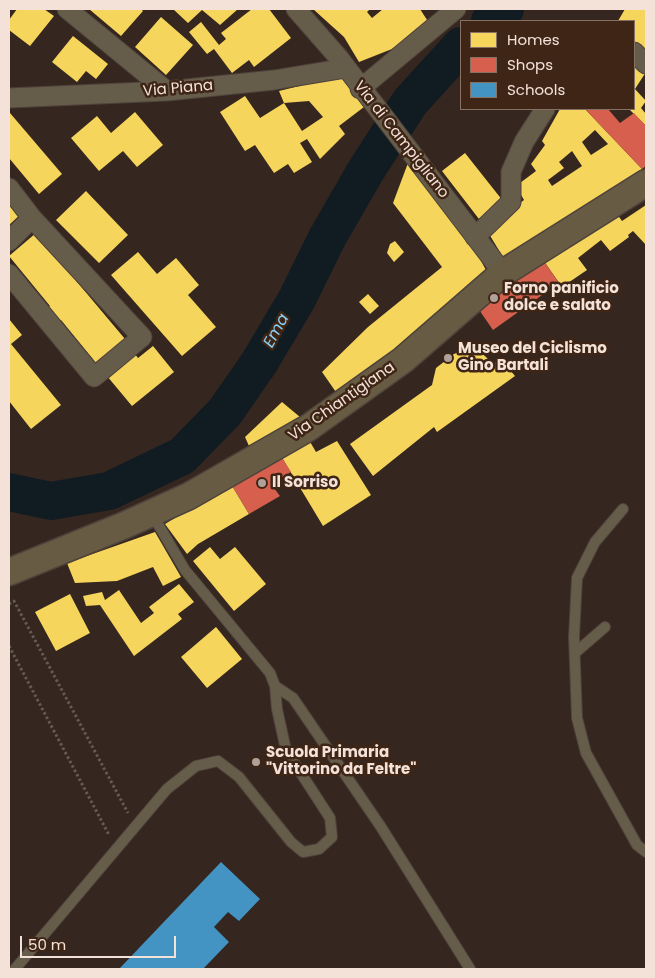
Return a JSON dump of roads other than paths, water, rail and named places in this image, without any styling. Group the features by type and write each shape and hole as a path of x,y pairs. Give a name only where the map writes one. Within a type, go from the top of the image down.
{"street":[{"path":"67,9 167,91"},
{"name":"Via di Campigliano","path":"296,9 346,68 410,155 503,273"},
{"path":"360,88 456,9"},
{"path":"635,53 646,64"},
{"name":"Via Piana","path":"9,98 167,91 274,80 346,68"},
{"path":"476,237 511,202 511,172 524,142 544,110"},
{"name":"Via Chiantigiana","path":"9,572 151,513 242,468 349,400 403,360 503,273 646,183"},
{"path":"9,188 32,218 142,337 94,377 9,274"},
{"path":"9,241 32,218"}],"lane":[{"path":"623,510 595,542 578,578 575,653 577,718 586,753 637,845 646,852"},
{"path":"15,969 167,789 196,766 218,761 239,777 292,842 303,852 319,849 332,837 330,818 286,750 277,709 275,686 270,672 185,570 151,513"},
{"path":"575,653 605,627"},
{"path":"275,686 293,698 382,827 470,969"}],"waterway":[{"name":"Ema","path":"491,20 505,9"},
{"name":"Ema","path":"9,492 51,501 109,491 182,456 225,412 259,363 297,299 327,238 365,172 410,102 460,47"}],"place":[{"name":"Forno panificio dolce e salato","path":"494,298"},
{"name":"Museo del Ciclismo Gino Bartali","path":"448,358"},
{"name":"Il Sorriso","path":"262,483"},
{"name":"Scuola Primaria \"Vittorino da Feltre\"","path":"256,762"}]}
